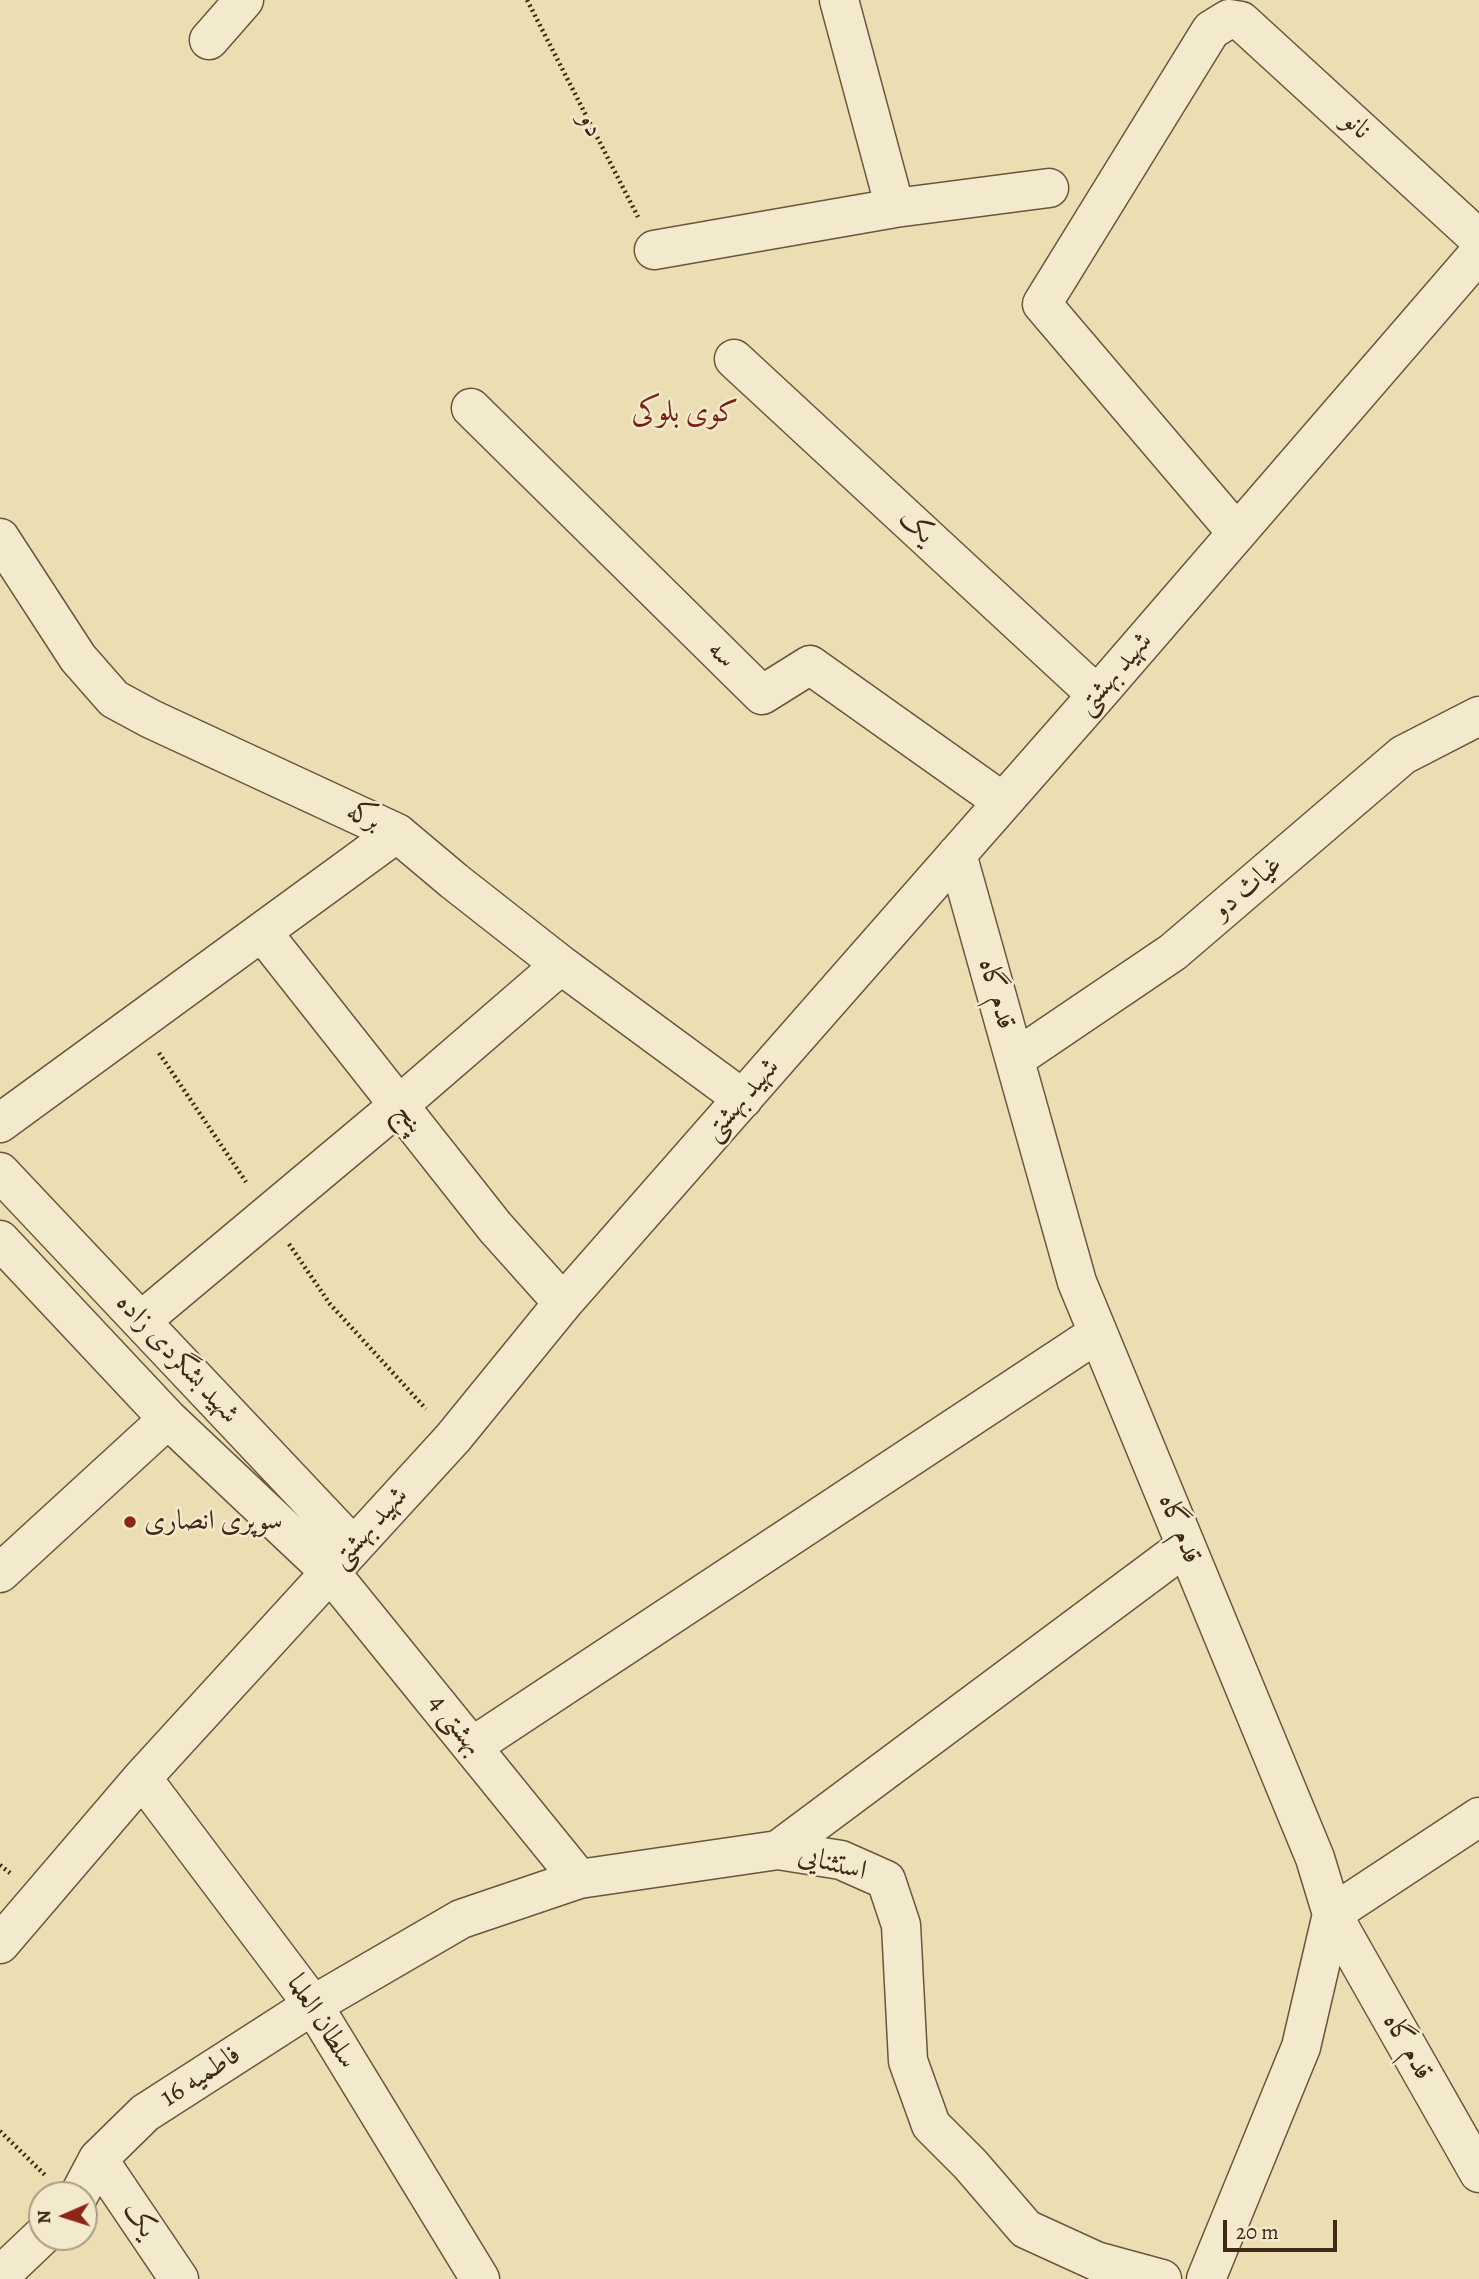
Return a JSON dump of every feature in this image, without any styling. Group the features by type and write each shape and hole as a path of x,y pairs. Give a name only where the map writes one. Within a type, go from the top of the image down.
{"street":[{"path":"209,40 244,0"},
{"path":"839,0 895,208"},
{"name":"نانو","path":"1237,533 1042,304 1211,30 1229,19 1241,21 1479,239"},
{"path":"654,250 895,208 1049,188"},
{"name":"شهید بهشتی","path":"0,1944 142,1778 453,1438 563,1303 1097,695 1479,253"},
{"name":"یک","path":"734,359 1097,695"},
{"name":"سه","path":"471,408 762,695 810,665 1003,802"},
{"name":"برکه","path":"0,538 78,658 114,699 151,719 397,833 561,965 743,1099"},
{"name":"غیاث دو","path":"1014,1059 1173,952 1403,755 1479,716"},
{"path":"0,1123 397,833"},
{"name":"قدم گاه","path":"957,854 1077,1282 1315,1858 1332,1914 1479,2173"},
{"name":"پنج","path":"262,932 495,1227 563,1303"},
{"path":"141,1321 561,965"},
{"name":"شهید بشگردی زاده","path":"0,1172 13,1212 141,1321 342,1559"},
{"name":"شهید بشگردی زاده","path":"0,1240 167,1419 342,1559"},
{"path":"473,1746 1098,1333"},
{"path":"0,1573 167,1419"},
{"path":"778,1850 1186,1546"},
{"name":"بهشتی 4","path":"342,1559 473,1746 579,1879"},
{"name":"سلطان العلما","path":"142,1778 313,2005 480,2279"},
{"path":"1206,2279 1301,2047 1332,1914 1479,1817"},
{"name":"استثنایی","path":"313,2005 461,1919 579,1879 778,1850 841,1860 886,1880 901,1925 908,2060 931,2125 970,2164 1026,2229 1096,2261 1162,2279"},
{"name":"فاطمیه 16","path":"98,2159 145,2113 313,2005"},
{"name":"یک","path":"76,2181 98,2159 179,2279"},
{"path":"2,2274 28,2249"}],"path":[{"name":"دو","path":"527,0 654,250"},
{"path":"0,2131 57,2181"}],"place":[{"name":"سوپری انصاری","path":"130,1522"}],"district":[{"name":"کوی بلوکی","path":"685,414"}]}
